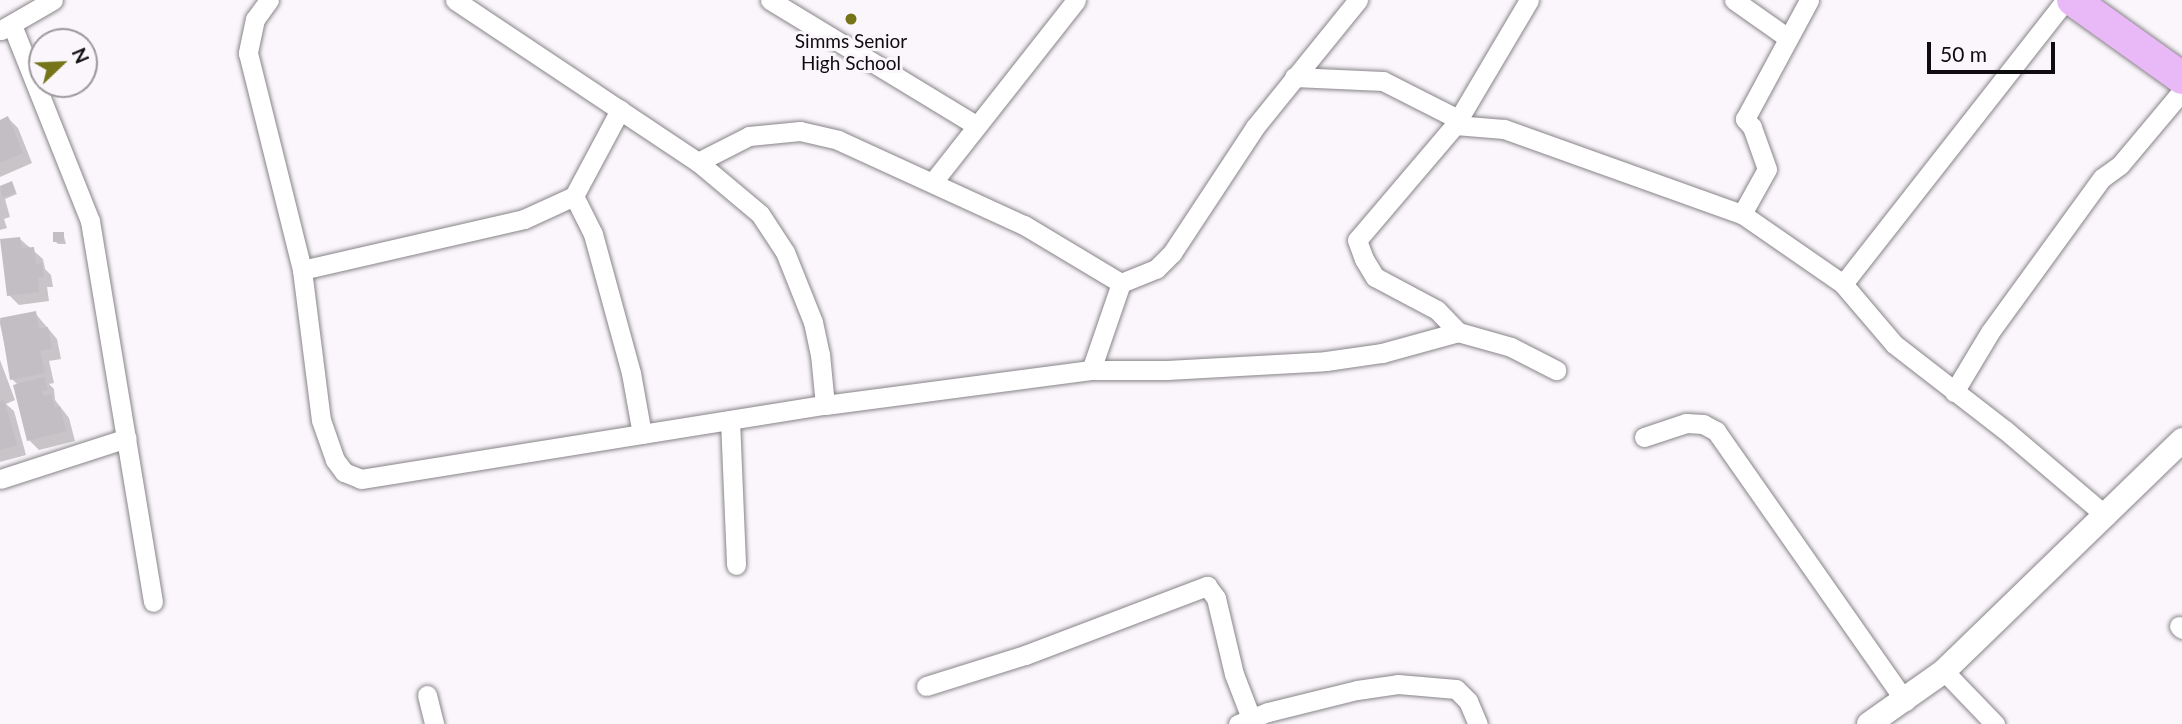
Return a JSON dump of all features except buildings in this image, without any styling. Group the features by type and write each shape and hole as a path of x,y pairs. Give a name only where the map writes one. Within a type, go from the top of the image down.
{"main road":[{"path":"2073,0 2182,78"}],"street":[{"path":"53,0 6,28 90,220 153,602"},
{"path":"269,0 255,19 249,37 248,53 302,270 321,420 335,460 344,471 361,480 825,405 1091,370 1167,370 1326,361 1382,353 1458,332"},
{"path":"455,0 698,162 760,214 785,252 813,322 825,405"},
{"path":"770,0 977,126"},
{"path":"933,182 1076,0"},
{"path":"1091,370 1121,283 1156,269 1172,253 1255,127 1358,0"},
{"path":"1529,0 1457,122 1357,240 1375,277 1437,310 1458,332 1511,347 1556,370"},
{"path":"1734,0 1788,38"},
{"path":"1742,214 1767,169 1752,127 1745,119 1809,0"},
{"path":"1843,284 2066,0"},
{"path":"1294,78 1382,80 1457,122 1504,129 1623,174 1742,214 1843,284 1894,344 2005,430 2106,516"},
{"path":"1954,392 1990,332 2102,178 2120,164 2182,91"},
{"path":"302,270 524,219 574,196 620,110"},
{"path":"698,162 749,136 800,131 838,140 1024,225 1121,283"},
{"path":"574,196 593,234 631,373 642,434"},
{"path":"730,420 736,565"},
{"path":"1644,437 1686,423 1703,424 1716,431 1905,701"},
{"path":"0,479 127,438"},
{"path":"1871,723 1944,671 2182,440"},
{"path":"926,686 1025,655 1207,586 1216,598 1245,721 1345,693 1398,684 1456,689 1468,701 1478,724"},
{"path":"1944,671 1995,724"},
{"path":"427,695 434,724"}],"place":[{"name":"Simms Senior High School","path":"851,19"}]}
